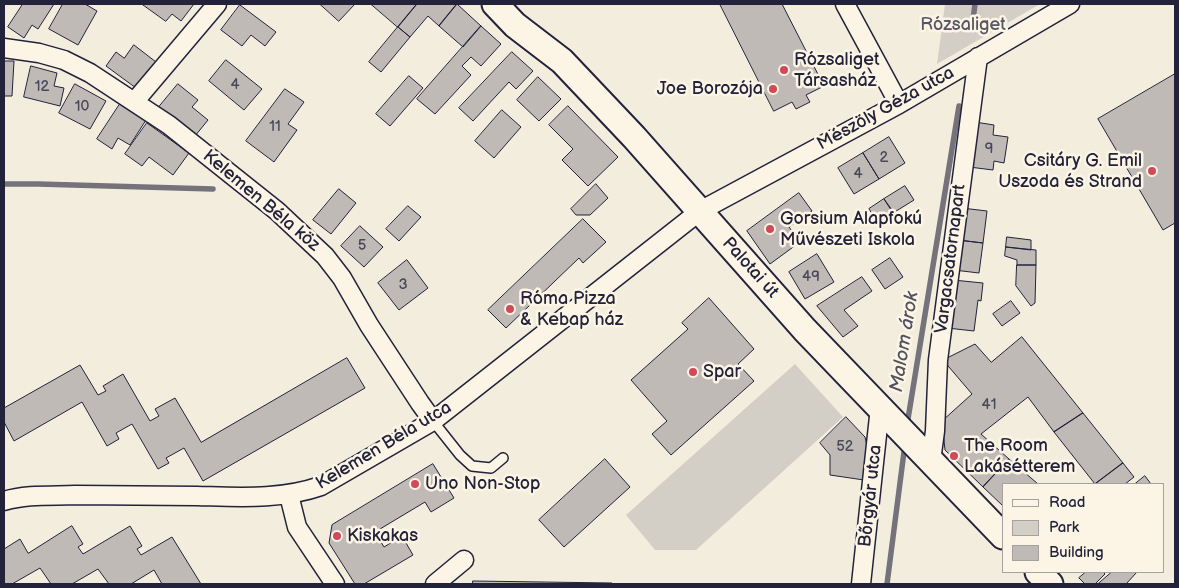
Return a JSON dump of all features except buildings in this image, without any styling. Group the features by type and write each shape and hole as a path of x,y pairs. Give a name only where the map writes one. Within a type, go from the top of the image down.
{"main road":[{"name":"Palotai út","path":"495,4 515,25 562,61 634,137 805,330 1002,535"},
{"path":"1039,573 1050,584"}],"street":[{"path":"135,101 217,4"},
{"path":"845,4 899,104"},
{"name":"Mészöly Géza utca","path":"700,211 899,104 1070,4"},
{"name":"Kelemen Béla köz","path":"4,48 40,53 64,60 90,73 169,125 277,211 325,256 342,278 370,325 433,421"},
{"name":"Vargacsatornapart","path":"925,454 935,431 938,360 978,57"},
{"name":"Kelemen Béla utca","path":"4,501 16,497 37,496 122,495 257,498 304,492 321,486 433,421 700,211"},
{"name":"Bőrgyár utca","path":"862,584 884,411"},
{"path":"288,495 297,527 335,584"},
{"path":"435,584 464,560"}],"lane":[{"path":"433,421 472,466 491,468 503,458"}],"green space":[{"name":"Rózsaliget","path":"945,4 1040,4 937,64"},
{"path":"795,364 843,417 696,550 655,550 626,515"}],"waterway":[{"name":"Malom árok","path":"972,28 975,4"},
{"name":"Malom árok","path":"907,425 959,106"},
{"path":"4,184 213,189"},
{"name":"Malom árok","path":"887,584 905,444"}],"place":[{"name":"Rózsaliget Társasház","path":"784,70"},
{"name":"Joe Borozója","path":"773,89"},
{"name":"Csitáry G. Emil Uszoda és Strand","path":"1152,171"},
{"name":"Gorsium Alapfokú Művészeti Iskola","path":"770,229"},
{"name":"Róma Pizza & Kebap ház","path":"510,309"},
{"name":"Spar","path":"693,372"},
{"name":"The Room Lakásétterem","path":"954,456"},
{"name":"Uno Non-Stop","path":"415,484"},
{"name":"Kiskakas","path":"337,536"}]}
